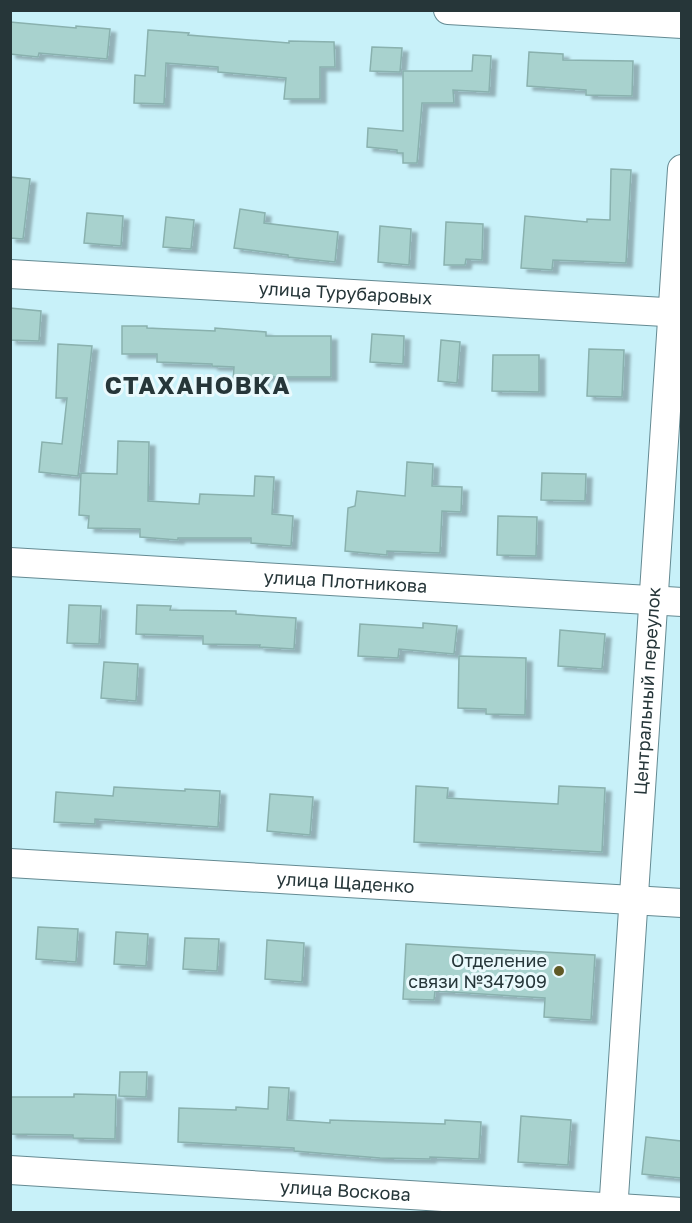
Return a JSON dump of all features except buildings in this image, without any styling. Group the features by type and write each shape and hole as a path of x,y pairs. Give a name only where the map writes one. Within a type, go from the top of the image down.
{"street":[{"path":"448,10 681,24"},
{"name":"Центральный переулок","path":"614,1210 653,601 677,313 681,169"},
{"name":"улица Турубаровых","path":"10,274 677,313"},
{"name":"улица Плотникова","path":"10,562 681,602"},
{"name":"улица Щаденко","path":"10,863 681,903"},
{"name":"улица Воскова","path":"10,1170 614,1210 681,1212"}],"place":[{"name":"Отделение связи №347909","path":"559,971"}],"district":[{"name":"СТАХАНОВКА","path":"198,386"}]}
